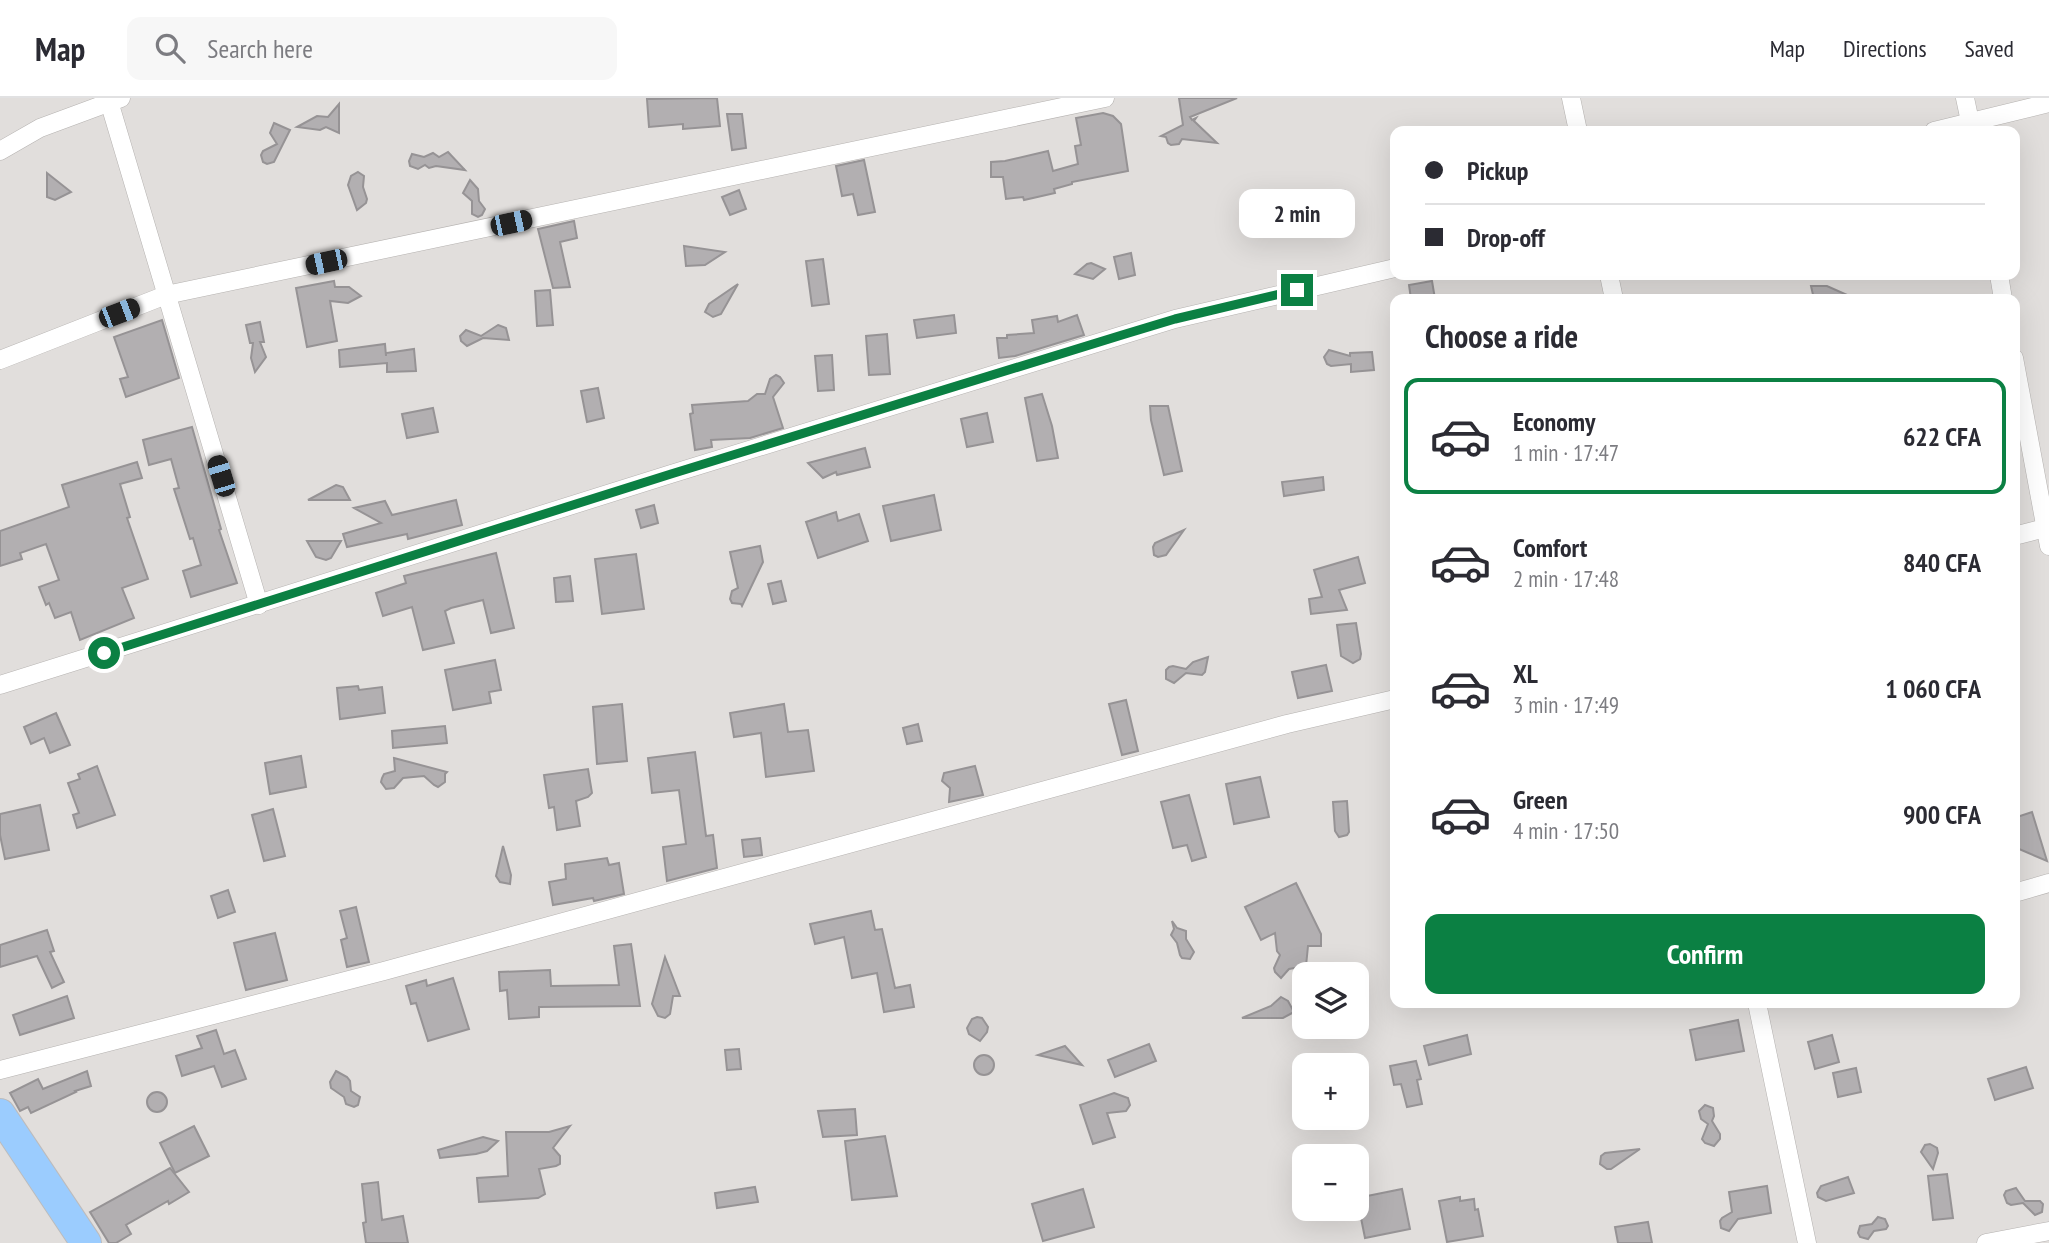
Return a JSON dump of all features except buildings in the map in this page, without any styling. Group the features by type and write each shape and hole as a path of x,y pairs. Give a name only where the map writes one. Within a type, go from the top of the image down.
{"highway":[{"path":"0,1114 86,1243"}],"street":[{"path":"0,360 166,295 1105,98"},
{"path":"1571,98 1577,126"},
{"path":"1965,98 1971,126 2049,103"},
{"path":"0,151 40,128 113,100 166,295 259,605"},
{"path":"0,685 1175,319 1390,269"},
{"path":"2020,389 2048,534 2020,536"},
{"path":"0,1070 384,971 1287,724 1390,700"},
{"path":"2020,890 2049,883"},
{"path":"1758,1008 1807,1243"},
{"path":"1986,1243 2049,1231"}],"route":[{"path":"104,653 1122,335 1175,319 1297,290"}]}
